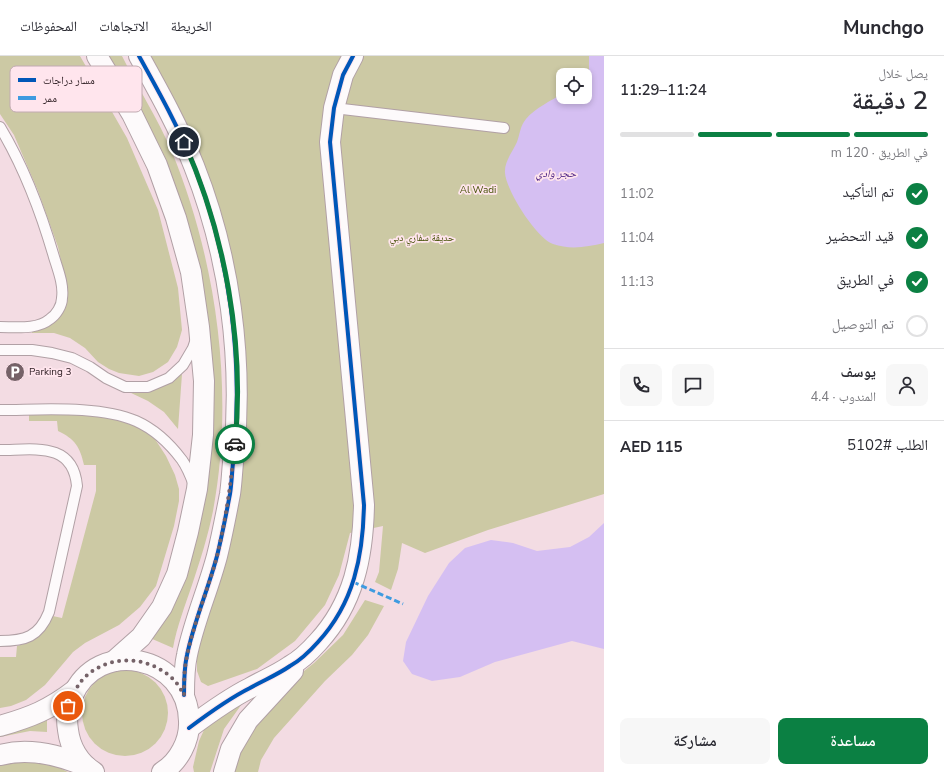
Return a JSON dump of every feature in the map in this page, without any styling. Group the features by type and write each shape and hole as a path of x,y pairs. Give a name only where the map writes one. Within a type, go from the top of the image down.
{"street":[{"path":"97,56 103,66"},
{"path":"139,56 167,106 194,166 213,222 229,294 236,360 236,426 230,492 216,557 193,632 187,657 184,676 184,695"},
{"path":"224,772 231,749 248,720 328,631 343,608 354,582 360,557 364,531 364,505 330,142 334,108 343,75 353,56"},
{"path":"114,661 141,637 162,607 177,574 197,489 203,435 204,389 199,328 191,272 176,218 165,188 156,165 131,112"},
{"path":"162,772 177,759 187,736 230,699 292,666 309,652"},
{"path":"90,770 76,754 69,739 66,722 68,706 75,690 85,677 98,667 114,661 131,660 147,663 163,670 175,681 184,695 189,711 185,772"},
{"path":"0,726 24,720 42,712 75,690"},
{"path":"0,755 25,752 46,754 67,759 90,770"}],"lane":[{"path":"334,108 504,128"},
{"path":"0,127 27,179 45,226 60,276 62,299 58,310 50,320 40,325 28,327 0,327"},
{"path":"0,350 32,350 65,356 90,367 106,378 125,387 148,387 168,378 183,365 193,348 199,328"},
{"path":"0,410 75,410 106,412 136,421 163,438 183,461 197,489"},
{"path":"0,450 52,451 63,456 71,464 76,475 77,486 45,621 39,630 31,636 21,640 0,641"}],"green space":[{"path":"0,56 80,56 86,66 10,66 10,112 112,112 127,138 158,210 178,288 182,330 177,347 168,362 153,372 139,376 119,373 98,362 85,348 70,338 54,333 32,333 32,324 58,318 63,270 58,247 38,191 14,135 0,114"},
{"path":"106,56 122,56 127,66 110,66"},
{"name":"حديقة سفاري دبي","path":"148,56 604,56 604,494 488,530 425,553 402,543 398,569 391,590 375,582 379,572 383,526 350,533 339,575 325,605 295,641 257,669 208,686 201,682 197,671 197,650 210,600 238,313"},
{"path":"142,93 172,152 188,194 211,283 218,328 222,375 222,421 219,466 213,511 209,530 179,624 173,648 150,638 193,529 201,311 127,112 142,112"},
{"path":"182,374 178,429 164,412 148,401 129,392 157,388"},
{"path":"29,410 106,410 151,433 166,456 175,475 179,489 179,501 174,526 156,586 140,607 119,625 85,643 73,652 45,685 26,700 11,706 0,708 0,657 16,657 17,646 35,639 41,633 48,615 62,618 96,491 96,465 84,465 81,453 76,444 69,437 58,431 57,421 29,421"},
{"path":"365,600 384,606 368,635 352,655 325,681 274,738 261,760 258,772 226,772 229,757 284,687 314,663 343,635"},
{"path":"125,670 141,674 155,683 164,697 168,713 164,729 155,743 141,752 125,756 109,752 95,743 86,729 82,713 86,697 95,683 109,674"},
{"path":"249,694 224,729 210,772 194,772 193,767 199,741 208,721"},
{"path":"47,715 47,732 30,731 0,737 0,729"},
{"path":"0,760 45,761 68,772 0,772"}],"water":[{"name":"حجر وادي","path":"589,56 604,56 604,243 585,247 559,246 546,240 538,233 523,213 507,181 505,169 507,161 517,142 522,124 538,108 556,97 556,104 592,104 592,68 589,68"},
{"path":"604,523 604,649 572,641 495,662 460,677 432,681 412,674 403,661 406,642 428,596 449,563 465,548 491,540 513,543 537,551 570,547 589,537"}],"marked path":[{"path":"353,582 403,604"}],"cycle path":[{"path":"139,56 182,138 194,166 206,201 217,236 225,272 235,345 237,381 236,418 230,494 217,556 193,630 187,655 184,695"},
{"path":"189,728 226,702 285,669 309,652 330,627 340,611 354,578 361,542 364,505 330,142 334,108 343,75 353,56"}],"way so far":[{"path":"68,706 75,690 85,677 98,667 114,661 131,660 147,663 163,670 175,681 184,695 184,676 191,638 216,557 230,492 235,444"}],"place":[{"name":"Parking 3","path":"15,372"}],"route":[{"path":"184,142 194,166 215,229 229,294 236,360 235,444"}],"park label":[{"name":"Al Wadi","path":"478,190"}]}
